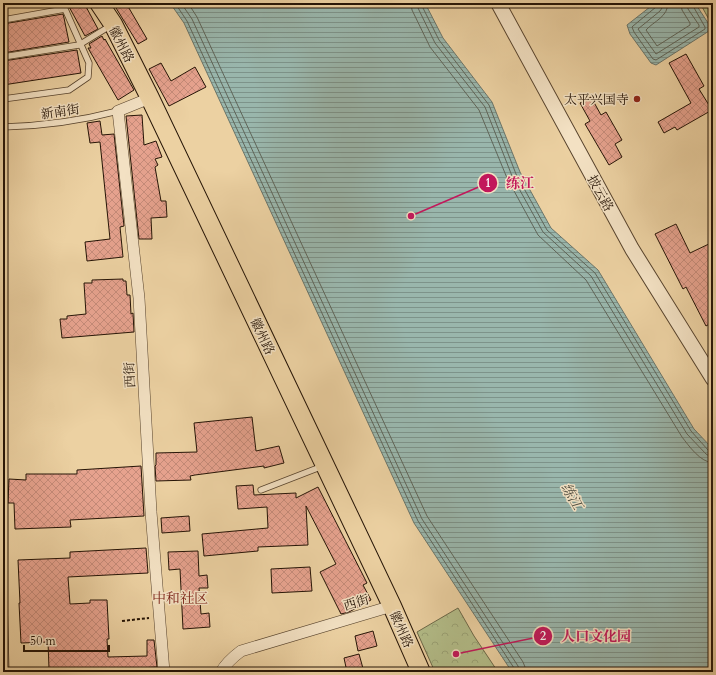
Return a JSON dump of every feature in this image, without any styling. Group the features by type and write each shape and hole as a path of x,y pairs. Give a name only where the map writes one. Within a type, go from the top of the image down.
{"main road":[{"name":"徽州路","path":"99,3 113,24 150,98 392,606 421,672"}],"street":[{"name":"披云路","path":"498,3 632,249 713,379"},
{"path":"118,111 150,98"},
{"name":"西街","path":"118,111 138,298 151,512 164,672"},
{"name":"西街","path":"221,672 231,658 241,651 392,606"}],"lane":[{"path":"3,20 65,9 89,63 88,77 69,90 3,99"},
{"path":"3,57 80,44 113,24"},
{"name":"新南街","path":"3,127 71,122 118,111"},
{"path":"3,403 3,424"},
{"path":"261,490 324,465"},
{"path":"3,556 6,672"}],"path":[{"path":"122,621 160,617"}],"green space":[{"path":"700,3 713,3 713,27"},
{"path":"458,608 474,636 498,672 435,672 417,632"}],"water":[{"path":"170,3 425,3 443,38 492,102 520,172 551,228 598,270 694,429 713,449 713,672 512,672 414,523 184,23"},
{"path":"655,3 695,3 710,26 709,31 656,65 651,63 630,34 627,25"}],"building":[{"path":"67,3 84,3 98,29 85,36"},
{"path":"113,3 126,3 147,39 138,44"},
{"path":"63,14 69,42 3,53 3,24"},
{"path":"102,36 134,90 118,100 88,48 91,48 89,44"},
{"path":"77,50 81,73 3,85 3,61"},
{"path":"686,54 704,86 699,89 712,110 677,130 675,127 664,133 658,122 691,103 669,63"},
{"path":"161,63 171,81 195,67 206,87 169,106 149,69"},
{"path":"591,97 601,115 606,112 622,140 615,144 622,157 609,165 585,124 590,121 580,103"},
{"path":"142,115 144,145 156,141 162,157 155,159 158,165 155,167 161,201 166,201 167,217 151,218 152,239 139,239 126,116"},
{"path":"100,121 102,135 114,134 124,226 120,227 123,257 87,261 85,242 110,239 100,142 90,143 87,123"},
{"path":"676,224 690,253 713,242 713,322 706,326 686,287 683,289 655,234"},
{"path":"123,279 123,281 126,281 127,295 130,295 134,332 62,338 60,319 67,319 67,316 86,314 84,283 92,283 92,280"},
{"path":"252,417 256,451 279,446 284,463 264,468 264,466 195,475 190,476 191,480 156,481 156,453 197,452 194,423"},
{"path":"141,466 144,516 70,520 71,527 15,529 14,503 8,503 9,479 26,480 26,474 77,474 77,470"},
{"path":"253,485 254,495 296,493 296,498 318,487 367,583 363,585 371,600 349,612 341,614 320,572 336,564 306,506 308,545 258,547 258,551 204,556 202,534 268,528 267,507 238,509 236,486"},
{"path":"189,516 190,531 162,533 161,518"},
{"path":"146,548 148,573 68,577 70,604 90,603 90,600 107,600 109,639 107,639 108,657 147,656 147,640 154,640 157,667 49,669 48,642 21,643 18,560 70,558 70,552"},
{"path":"198,551 199,576 207,575 208,588 199,588 201,614 209,613 210,627 183,629 180,569 169,570 168,552"},
{"path":"310,567 312,591 272,593 271,569"},
{"path":"373,631 377,646 358,651 355,636"},
{"path":"359,654 364,672 347,672 344,658"}],"place":[{"name":"太平兴国寺","path":"637,99"},
{"name":"练江","path":"411,216"},
{"name":"人口文化园","path":"456,654"}],"district":[{"name":"中和社区","path":"180,598"}]}
